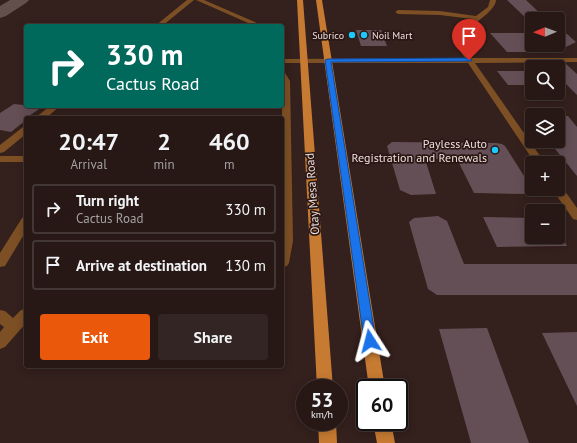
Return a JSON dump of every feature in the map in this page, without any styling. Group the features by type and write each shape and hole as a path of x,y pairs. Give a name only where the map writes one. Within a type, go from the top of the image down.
{"main road":[{"name":"Otay Mesa Road","path":"300,0 323,379"},
{"path":"319,0 376,379"},
{"path":"327,431 328,443"},
{"path":"384,431 386,443"}],"street":[{"path":"161,24 191,0"},
{"path":"199,0 256,24"},
{"path":"493,0 493,4 490,8 459,32 457,36 458,43 535,156"},
{"path":"398,12 430,12 476,18"},
{"path":"284,60 577,60"},
{"path":"284,78 286,82 285,158 287,242 286,255 284,259"},
{"path":"43,116 53,108"},
{"path":"0,150 24,131"},
{"path":"0,159 24,159"},
{"path":"563,196 577,216"},
{"path":"0,263 24,224"},
{"path":"0,315 13,327"},
{"path":"0,343 24,316"}],"building":[{"path":"507,0 526,0 539,12 525,12 525,17"},
{"path":"356,30 381,30 387,46 361,46"},
{"path":"490,33 525,33 525,52 507,52"},
{"path":"565,34 567,34 576,42 565,48"},
{"path":"565,64 577,74 577,95 565,83"},
{"path":"497,71 525,71 525,85 508,85"},
{"path":"14,104 24,105 24,108 41,108 29,116 24,116 24,122 11,132 0,130 0,113"},
{"path":"565,116 568,116 577,127 577,176 565,161 565,156 561,156 554,148 565,148"},
{"path":"392,142 502,144 505,146 525,177 525,194 474,193 457,159 425,159 436,194 411,195 400,190 387,146"},
{"path":"438,216 447,221 464,264 577,264 577,295 437,295 428,289 409,222 414,218"},
{"path":"483,217 525,218 525,244 565,244 565,242 567,246 497,247"},
{"path":"487,328 529,443 471,443 439,329"},
{"path":"577,332 577,406 542,333"}],"taxiway":[{"path":"0,13 21,0"}],"place":[{"name":"Subrico","path":"352,35"},
{"name":"Noil Mart","path":"364,35"},
{"name":"Payless Auto Registration and Renewals","path":"495,150"}],"route":[{"path":"370,341 328,60 469,60"}]}
